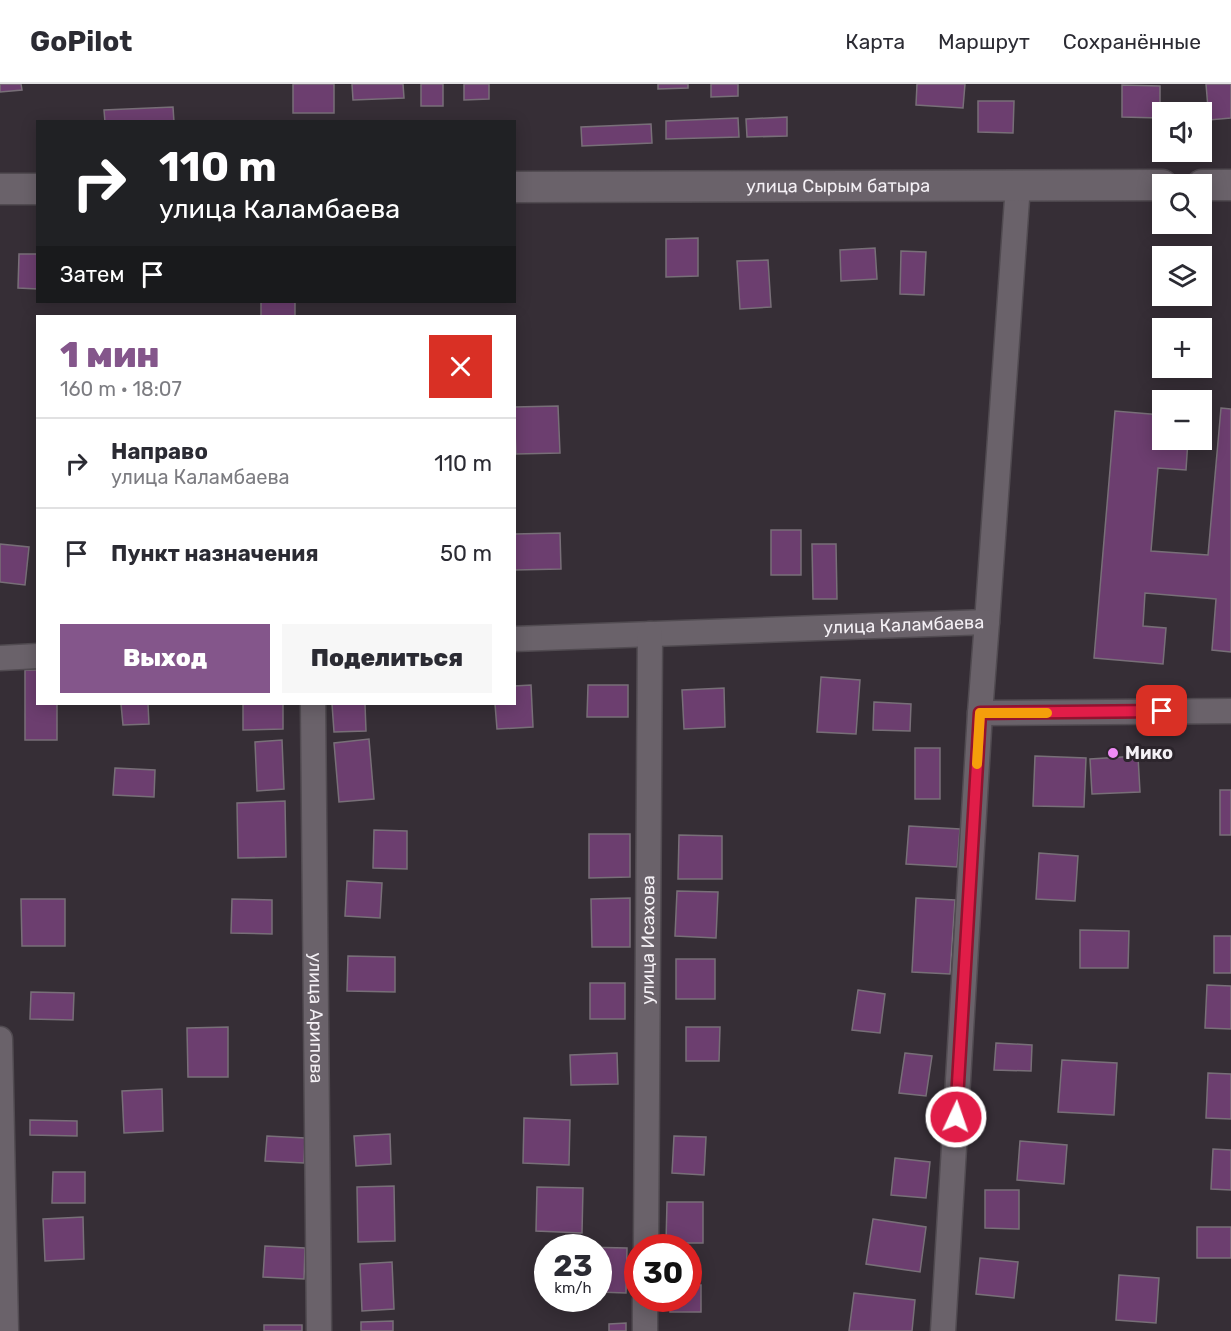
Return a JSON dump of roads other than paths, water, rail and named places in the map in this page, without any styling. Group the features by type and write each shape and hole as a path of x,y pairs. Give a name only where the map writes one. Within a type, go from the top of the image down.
{"street":[{"path":"987,622 1017,185"},
{"name":"улица Сырым батыра","path":"516,187 1152,185"},
{"path":"1212,185 1231,185"},
{"path":"0,189 36,189"},
{"name":"улица Каламбаева","path":"516,639 987,622 944,1331"},
{"name":"улица Исахова","path":"646,1234 650,634"},
{"path":"0,658 36,656"},
{"name":"улица Арипова","path":"313,705 319,1331"},
{"path":"980,713 1231,711"},
{"path":"0,1039 6,1331"},
{"path":"645,1312 645,1331"}],"place":[{"name":"Мико","path":"1113,753"}]}
